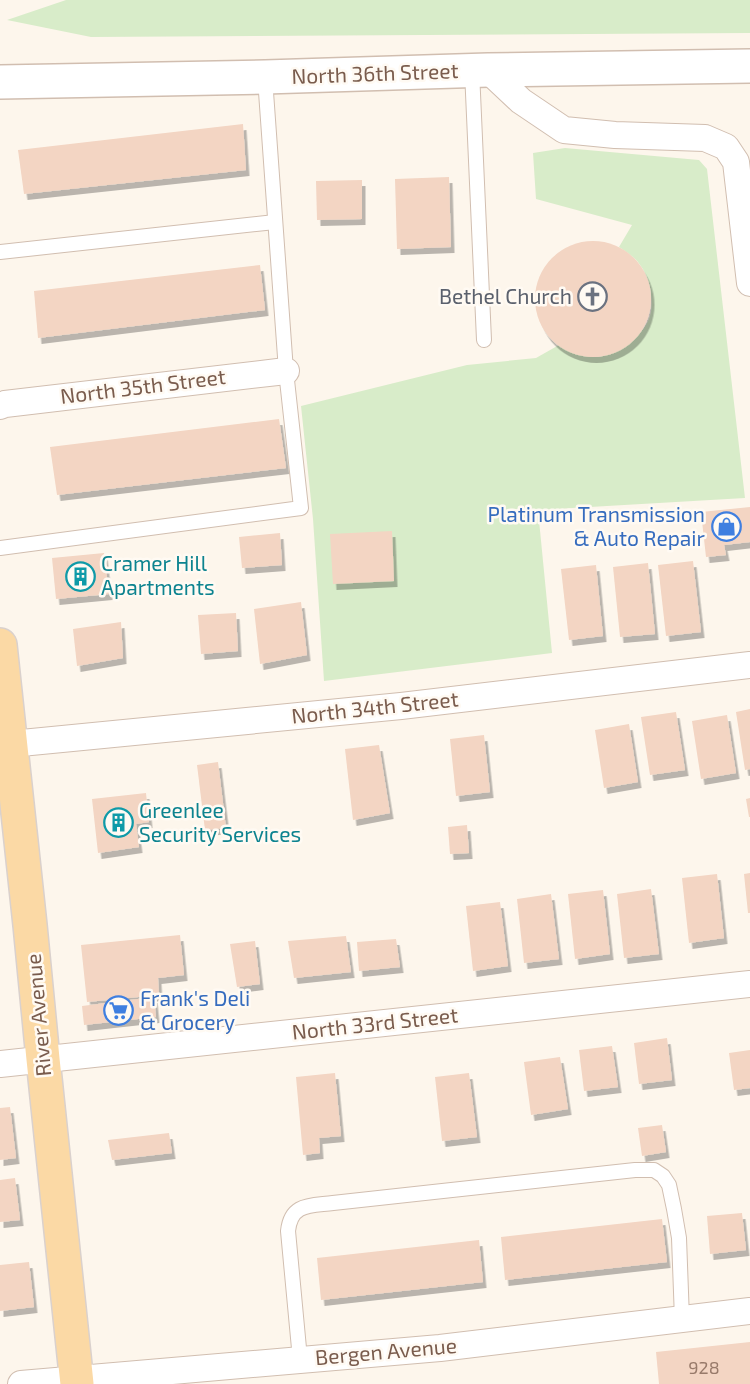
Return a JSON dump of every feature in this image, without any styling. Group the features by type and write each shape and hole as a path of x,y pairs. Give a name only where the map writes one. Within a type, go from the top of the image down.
{"main road":[{"name":"River Avenue","path":"0,645 6,745 43,1059 77,1381"}],"street":[{"name":"North 36th Street","path":"0,82 750,66"},
{"path":"480,70 564,130 615,135 705,138 726,147 736,162 750,283"},
{"name":"North 35th Street","path":"0,406 286,371"},
{"name":"North 34th Street","path":"6,745 401,706 750,665"},
{"name":"North 33rd Street","path":"0,1064 750,984"},
{"name":"Bergen Avenue","path":"21,1384 77,1381 440,1348 750,1311"}],"lane":[{"path":"480,70 484,340"},
{"path":"0,548 301,508 286,371 265,77"},
{"path":"0,252 275,222"},
{"path":"300,1359 288,1231 289,1219 300,1209 333,1203 636,1170 654,1170 663,1176 669,1185 680,1238 682,1319"}],"green space":[{"path":"66,0 750,0 750,33 91,37 7,20"},
{"path":"565,148 699,160 707,169 745,498 538,510 552,653 324,681 313,519 301,406 467,365 536,358 559,345 580,354 600,357 633,340 649,319 652,306 649,283 644,270 636,260 619,247 632,225 536,199 533,153"}],"building":[{"path":"243,124 246,170 24,194 18,150"},
{"path":"449,177 451,247 397,249 395,179"},
{"path":"362,180 362,219 317,220 316,181"},
{"name":"Bethel Church","path":"593,241 615,246 634,258 646,277 651,299 646,321 634,340 615,352 593,357 571,352 552,340 540,321 535,299 540,277 552,258 571,246"},
{"path":"260,265 265,310 38,338 34,291"},
{"path":"279,419 286,468 57,495 50,447"},
{"name":"Platinum Transmission & Auto Repair","path":"750,507 750,542 724,545 726,555 706,557 701,512"},
{"path":"392,531 394,581 333,584 330,534"},
{"path":"280,533 282,565 242,568 239,537"},
{"name":"Cramer Hill Apartments","path":"104,553 109,594 56,599 52,558"},
{"path":"693,561 701,632 666,636 658,565"},
{"path":"648,563 655,634 620,637 613,567"},
{"path":"596,565 603,636 569,640 561,569"},
{"path":"301,602 307,655 260,664 254,609"},
{"path":"236,613 238,651 201,654 198,615"},
{"path":"121,622 123,658 77,666 73,629"},
{"path":"750,709 750,769 745,770 736,712"},
{"path":"676,712 685,770 650,775 641,717"},
{"path":"727,715 736,773 701,779 692,721"},
{"path":"629,724 638,782 604,788 595,730"},
{"path":"484,735 490,792 456,796 450,739"},
{"path":"379,745 390,813 353,820 345,749"},
{"path":"218,762 226,828 205,830 197,765"},
{"name":"Greenlee Security Services","path":"146,793 149,822 136,824 139,847 98,853 92,799"},
{"path":"750,798 750,817 749,817 746,799"},
{"path":"467,825 469,853 450,854 448,827"},
{"path":"750,873 750,913 748,913 744,874"},
{"path":"717,874 724,938 689,943 682,878"},
{"path":"651,889 659,954 624,958 617,894"},
{"path":"603,890 610,954 575,959 568,894"},
{"path":"551,894 559,959 524,963 517,899"},
{"path":"500,902 508,966 473,971 466,906"},
{"path":"180,935 184,975 158,978 159,995 87,1002 81,945"},
{"path":"346,936 351,972 294,978 288,941"},
{"path":"396,939 400,967 359,971 357,942"},
{"path":"255,941 260,984 237,987 230,944"},
{"name":"Frank's Deli & Grocery","path":"154,997 156,1017 84,1025 82,1006"},
{"path":"667,1038 672,1080 639,1084 634,1043"},
{"path":"612,1046 618,1087 584,1091 579,1050"},
{"path":"750,1050 750,1088 734,1090 729,1053"},
{"path":"560,1057 568,1109 531,1115 524,1062"},
{"path":"335,1073 341,1136 319,1138 320,1153 303,1155 296,1077"},
{"path":"469,1073 477,1137 442,1141 435,1077"},
{"path":"10,1107 16,1158 0,1160 0,1108"},
{"path":"662,1125 666,1152 642,1156 638,1128"},
{"path":"169,1133 172,1153 112,1160 108,1140"},
{"path":"15,1178 20,1220 0,1222 0,1180"},
{"path":"742,1213 746,1250 710,1254 707,1216"},
{"path":"662,1219 667,1262 505,1280 501,1237"},
{"path":"479,1240 483,1282 321,1300 317,1258"},
{"path":"29,1262 34,1307 0,1311 0,1265"},
{"path":"750,1342 750,1384 659,1384 656,1352"}],"place":[{"name":"Bethel Church","path":"593,297"},
{"name":"Platinum Transmission & Auto Repair","path":"726,527"},
{"name":"Cramer Hill Apartments","path":"80,576"},
{"name":"Greenlee Security Services","path":"118,823"},
{"name":"Frank's Deli & Grocery","path":"119,1011"}]}
